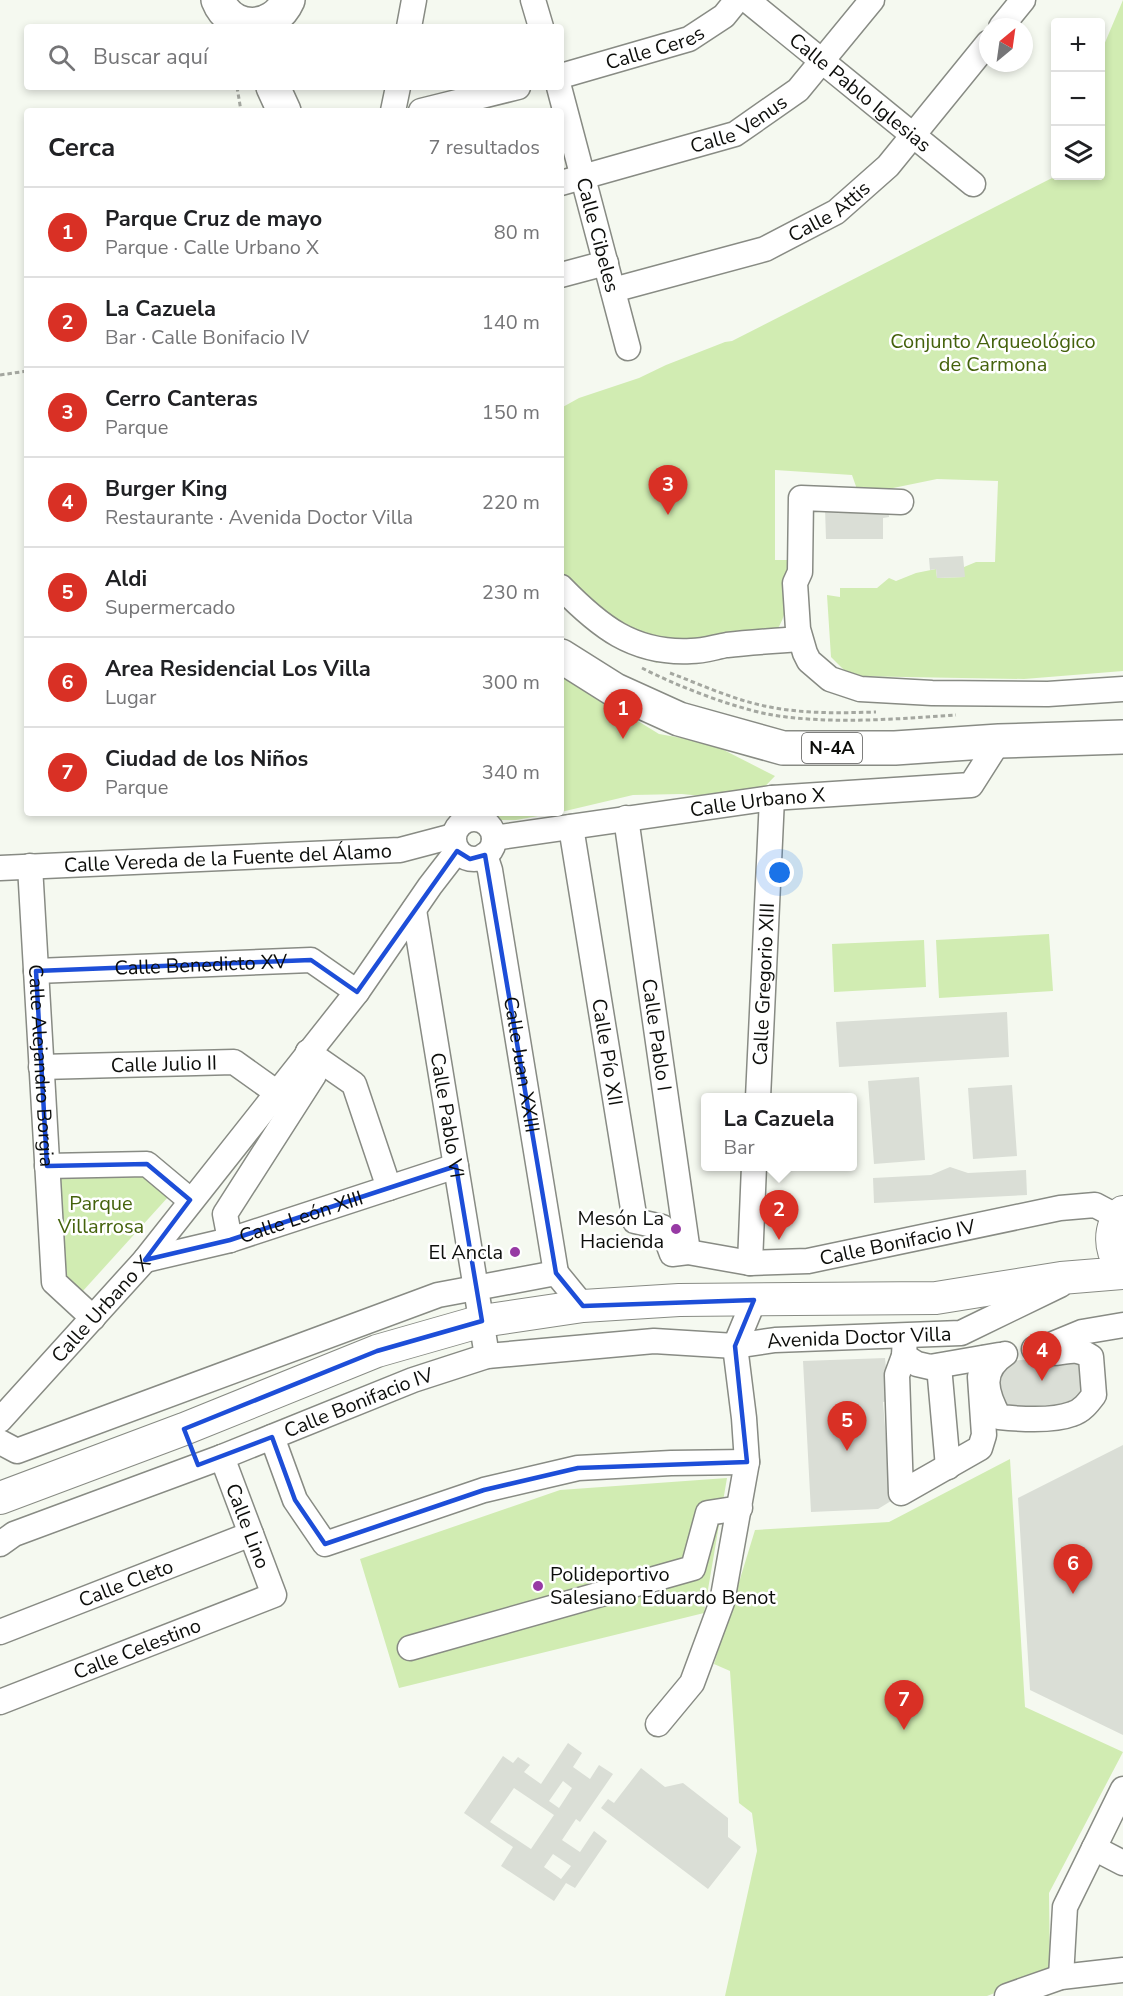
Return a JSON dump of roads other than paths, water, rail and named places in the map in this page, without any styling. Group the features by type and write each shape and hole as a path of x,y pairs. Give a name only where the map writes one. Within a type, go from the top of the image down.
{"highway":[{"path":"218,0 225,13 241,24"},
{"path":"262,24 282,14"},
{"name":"N-4A","path":"564,658 615,690 679,719 783,748 894,748 999,741 1123,737"}],"main road":[{"path":"0,1498 184,1429 377,1351 482,1321 583,1306 679,1300 936,1298 1069,1277 1120,1243"}],"street":[{"path":"410,24 414,0"},
{"path":"533,0 540,24"},
{"name":"Calle Ceres","path":"564,75 689,39 724,16 737,0"},
{"name":"Calle Pablo Iglesias","path":"747,0 973,184"},
{"name":"Calle Venus","path":"572,180 735,134 798,90 872,0"},
{"path":"1008,18 1023,0"},
{"name":"Calle Attis","path":"613,290 765,249 836,212 888,166 979,55"},
{"path":"394,108 397,90"},
{"path":"433,108 506,90"},
{"name":"Calle Cibeles","path":"559,90 562,108"},
{"name":"Calle Cibeles","path":"564,123 572,180 606,263 628,348"},
{"path":"564,274 606,263"},
{"path":"901,502 801,498 800,572 795,583 795,600 801,639 809,662 821,674 839,683 860,689 994,694 1123,689"},
{"path":"564,590 595,621 610,632 660,650 693,651 726,645 801,639"},
{"name":"Calle Urbano X","path":"462,830 470,859 490,846 570,827 626,818 772,798 972,785 999,741"},
{"name":"Calle Gregorio XIII","path":"758,1093 772,798"},
{"name":"Calle Pablo I","path":"626,818 680,1253"},
{"path":"462,830 480,820 490,826 490,846"},
{"name":"Calle Pío XII","path":"570,827 635,1221 662,1227 680,1253"},
{"name":"Calle Urbano X","path":"0,1420 145,1260 190,1200 357,992 414,909 462,830"},
{"name":"Calle Vereda de la Fuente del Álamo","path":"0,868 400,850 462,830"},
{"name":"Calle Juan XXIII","path":"490,846 492,881 556,1273"},
{"name":"Calle Alejandro Borgia","path":"30,867 54,1282 93,1318"},
{"name":"Calle Pablo VI","path":"414,909 488,1356"},
{"name":"Calle Benedicto XV","path":"36,971 311,960 357,992"},
{"path":"308,1052 354,1083 389,1188"},
{"path":"230,1240 225,1214 314,1075 308,1052"},
{"name":"Calle Julio II","path":"41,1067 234,1062 276,1092"},
{"path":"47,1166 147,1164 190,1200"},
{"name":"Calle León XIII","path":"145,1260 230,1240 456,1166"},
{"path":"750,1263 754,1171"},
{"name":"Calle Bonifacio IV","path":"680,1253 750,1263 808,1262 1060,1208 1095,1205 1120,1243"},
{"path":"0,1442 17,1451 438,1295 556,1273 583,1306"},
{"name":"Avenida Doctor Villa","path":"735,1346 775,1340 904,1346 961,1333 1069,1277"},
{"path":"658,1724 692,1683 722,1602 747,1462 735,1346 754,1300"},
{"path":"904,1346 917,1364 930,1367 1046,1347 1082,1332 1123,1325"},
{"name":"Calle Bonifacio IV","path":"0,1544 14,1534 222,1457 413,1380 488,1356 654,1341 735,1346"},
{"path":"904,1346 897,1375 901,1493 980,1448 984,1435 980,1377 994,1356"},
{"path":"994,1356 987,1375 990,1400 999,1417 1022,1420 1055,1417 1072,1414 1085,1406 1094,1395 1091,1357 1082,1351 1048,1353 1034,1349"},
{"path":"939,1365 948,1467"},
{"path":"184,1429 198,1465"},
{"path":"272,1437 295,1500 325,1544 484,1490 578,1468 747,1462"},
{"name":"Calle Lino","path":"222,1457 274,1595"},
{"path":"410,1648 693,1568 708,1513 740,1508"},
{"name":"Calle Cleto","path":"0,1632 251,1534"},
{"name":"Calle Celestino","path":"0,1702 274,1595"},
{"path":"1061,1977 1065,1907 1123,1789"},
{"path":"1094,1848 1123,1863"},
{"path":"1020,1994 1061,1977 1123,1970"}],"place":[{"name":"Cerro Canteras","path":"668,515"},
{"name":"Parque Cruz de mayo","path":"623,739"},
{"name":"Mesón La Hacienda","path":"676,1229"},
{"name":"La Cazuela","path":"779,1240"},
{"name":"El Ancla","path":"515,1252"},
{"name":"Burger King","path":"1042,1381"},
{"name":"Aldi","path":"847,1451"},
{"name":"Polideportivo Salesiano Eduardo Benot","path":"538,1586"},
{"name":"Area Residencial Los Villa","path":"1073,1594"},
{"name":"Ciudad de los Niños","path":"904,1730"}],"park label":[{"name":"Conjunto Arqueológico de Carmona","path":"993,352"},
{"name":"Parque Villarrosa","path":"101,1214"}]}
